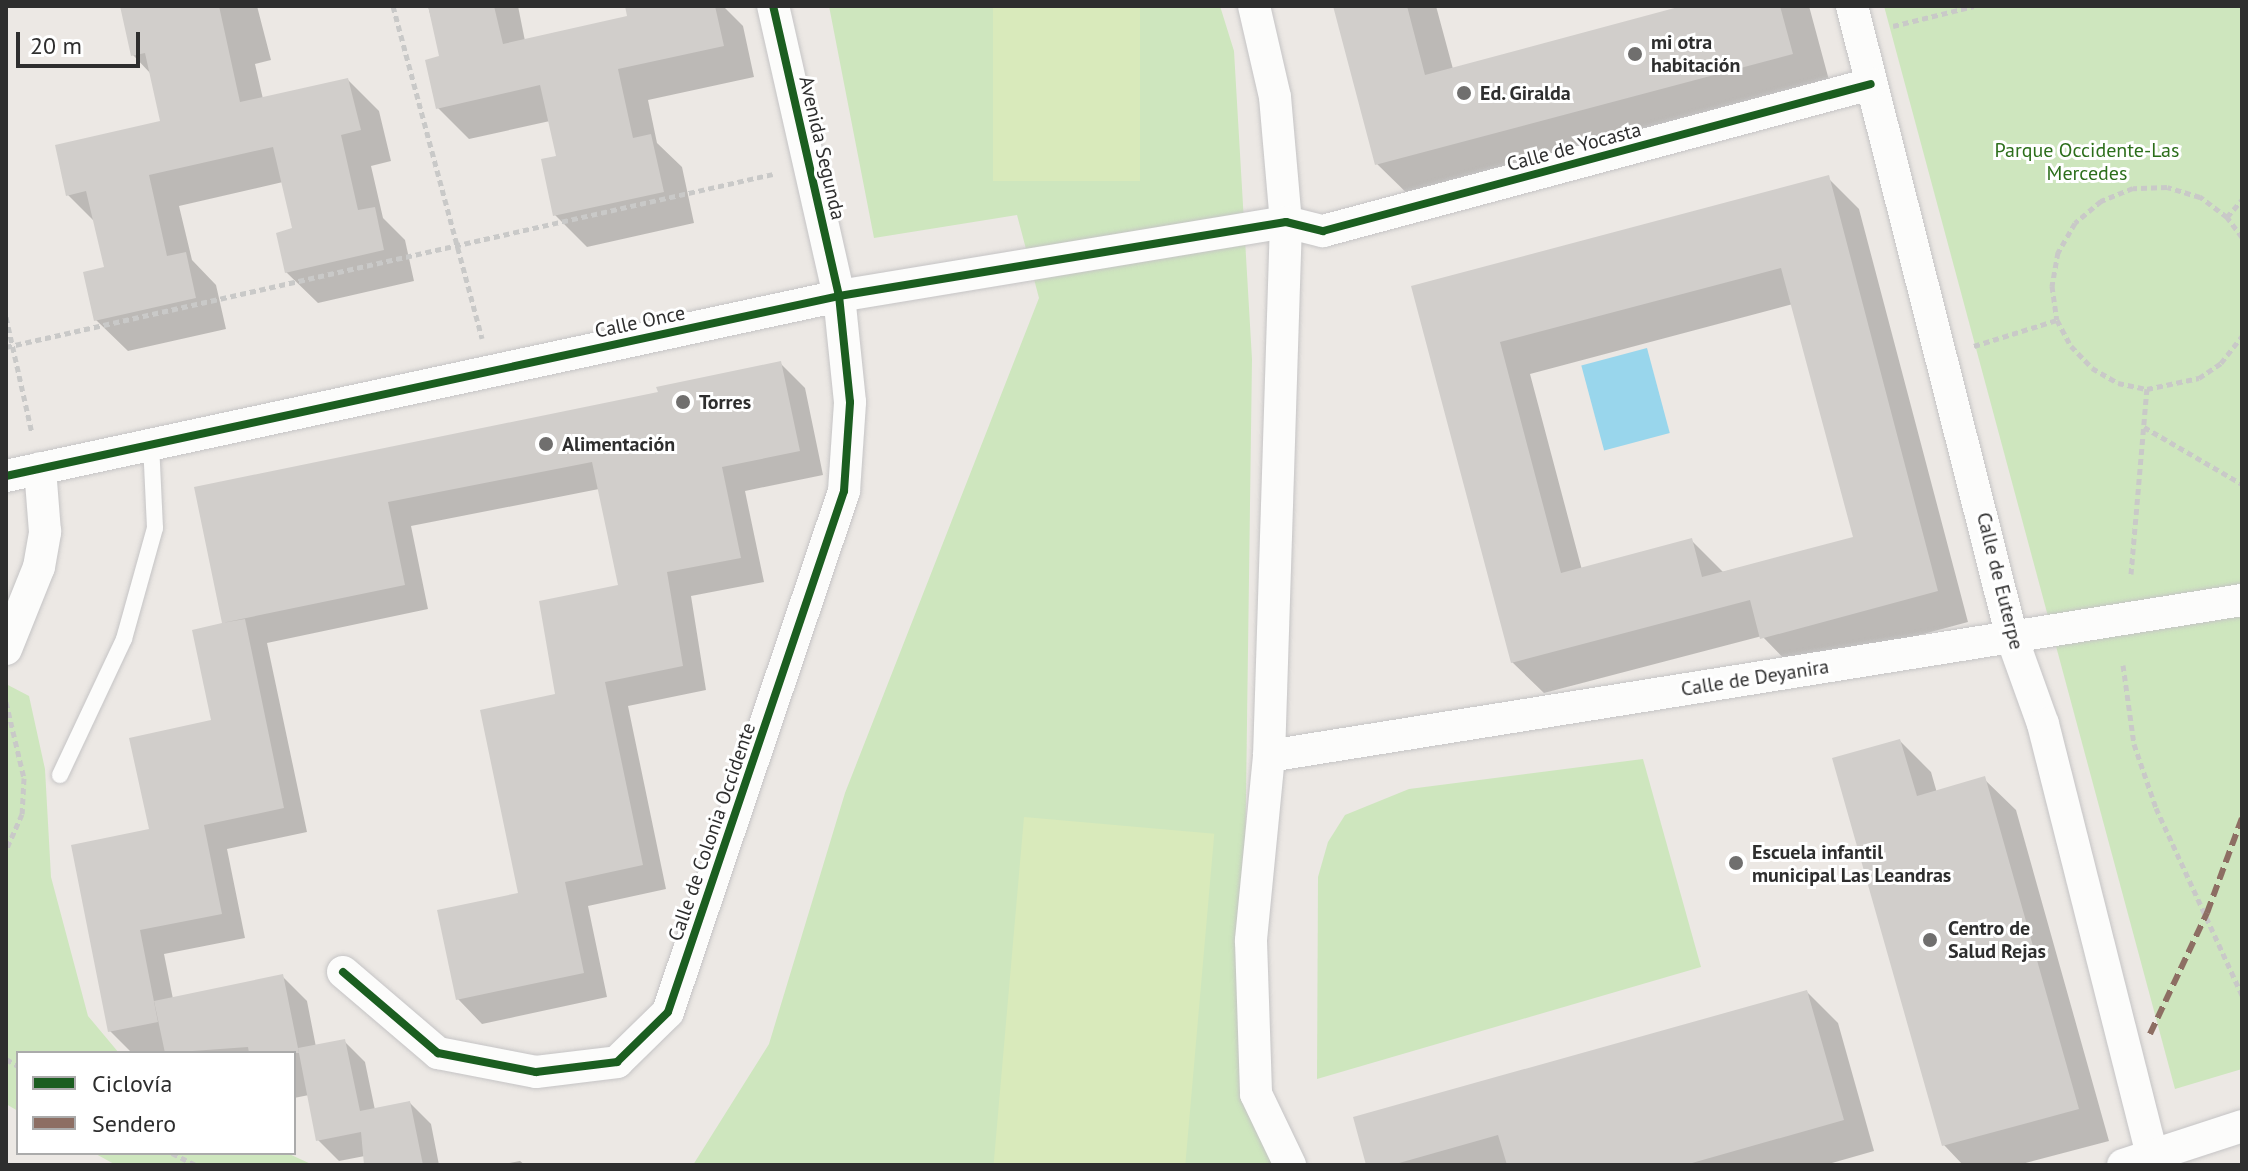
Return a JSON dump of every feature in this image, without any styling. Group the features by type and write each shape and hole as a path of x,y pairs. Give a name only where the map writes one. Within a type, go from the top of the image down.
{"street":[{"name":"Avenida Segunda","path":"773,6 839,296"},
{"path":"1254,6 1275,97 1286,222 1269,756 1251,941 1256,1094 1290,1165"},
{"name":"Calle de Euterpe","path":"1856,20 1944,356 2012,638 2043,724 2137,1160"},
{"name":"Calle de Yocasta","path":"1286,222 1323,231 1871,84"},
{"name":"Calle Once","path":"6,476 151,442 839,296 1286,222"},
{"name":"Calle de Colonia Occidente","path":"343,972 438,1053 536,1072 617,1062 668,1012 844,491 850,402 839,296"},
{"path":"6,649 39,567 45,532 40,468"},
{"name":"Calle de Deyanira","path":"1269,756 2242,600"},
{"path":"2137,1160 2242,1126"}],"lane":[{"path":"60,775 124,639 151,542 156,481 151,442"}],"path":[{"path":"393,6 490,370"},
{"path":"1856,20 1974,6"},
{"path":"9,347 809,166"},
{"path":"2242,237 2227,217 2200,197 2167,187 2133,188 2101,201 2075,223 2058,252 2052,286 2057,320 2071,346 2092,368 2118,383 2147,389 2199,378 2221,363 2242,336"},
{"path":"2227,217 2242,200"},
{"path":"6,317 9,347 40,468"},
{"path":"1944,356 2057,320"},
{"path":"2131,574 2147,389"},
{"path":"2144,427 2242,484"},
{"path":"2123,665 2134,744 2156,808 2242,995"},
{"path":"6,702 24,778 22,814 6,850"},
{"path":"176,1155 196,1165"}],"green space":[{"path":"829,6 1220,6 1234,51 1252,359 1243,1015 1294,1165 693,1165 769,1044 845,793 1039,298 1017,215 874,238"},
{"path":"993,6 1140,6 1140,181 993,181"},
{"name":"Parque Occidente-Las Mercedes","path":"1884,6 2242,6 2242,1069 2175,1089"},
{"path":"6,684 29,696 45,769 51,877 88,1016 117,1051 16,1051 16,1110 6,1104"},
{"path":"1643,759 1701,967 1317,1079 1318,877 1328,842 1345,815 1409,789"},
{"path":"1024,817 1214,834 1185,1165 994,1165"},
{"path":"98,1155 291,1155 313,1165 116,1165"}],"water":[{"path":"1647,348 1670,433 1604,451 1581,366"}],"building":[{"path":"120,6 219,6 240,102 348,78 361,130 341,135 358,210 375,207 384,250 285,273 276,233 292,228 273,147 149,175 167,256 186,252 196,298 94,321 83,272 104,267 86,191 66,196 55,145 160,121 145,53 131,56"},
{"path":"428,6 494,6 503,44 627,16 625,6 715,6 724,46 618,69 633,138 651,134 664,192 553,216 541,159 556,156 540,85 436,109 425,60 439,56"},
{"path":"1333,6 1407,6 1425,75 1682,6 1780,6 1793,54 1375,165"},
{"path":"1829,175 1938,591 1760,639 1750,600 1511,663 1411,286","holes":["1781,268 1853,537 1702,577 1692,538 1561,573 1500,342"]},
{"path":"781,361 800,451 722,467 741,558 667,572 683,666 605,682 643,865 565,882 584,973 456,1000 437,910 518,893 480,710 555,694 539,601 618,585 592,462 388,502 405,585 222,623 194,487 658,392 656,387"},
{"path":"245,619 284,808 204,825 222,914 140,930 158,1022 108,1032 71,845 149,829 129,738 211,720 192,630"},
{"path":"1900,739 1917,796 1985,776 2079,1109 1942,1146 1832,758"},
{"path":"283,974 299,1053 249,1051 248,1047 165,1051 154,1001"},
{"path":"1807,990 1844,1120 1685,1165 1507,1165 1498,1135 1392,1165 1366,1165 1353,1117"},
{"path":"345,1039 360,1111 410,1101 423,1165 364,1165 361,1132 316,1141 298,1048"}],"marked path":[{"path":"2150,1034 2207,913 2242,818"}],"cycle path":[{"path":"343,972 438,1053 536,1072 617,1062 668,1012 844,491 850,402 839,296 773,6"},
{"path":"6,476 839,296 1286,222 1323,231 1871,84"}],"place":[{"name":"mi otra habitación","path":"1635,54"},
{"name":"Ed. Giralda","path":"1464,93"},
{"name":"Torres","path":"683,402"},
{"name":"Alimentación","path":"546,444"},
{"name":"Escuela infantil municipal Las Leandras","path":"1736,863"},
{"name":"Centro de Salud Rejas","path":"1930,940"}]}
